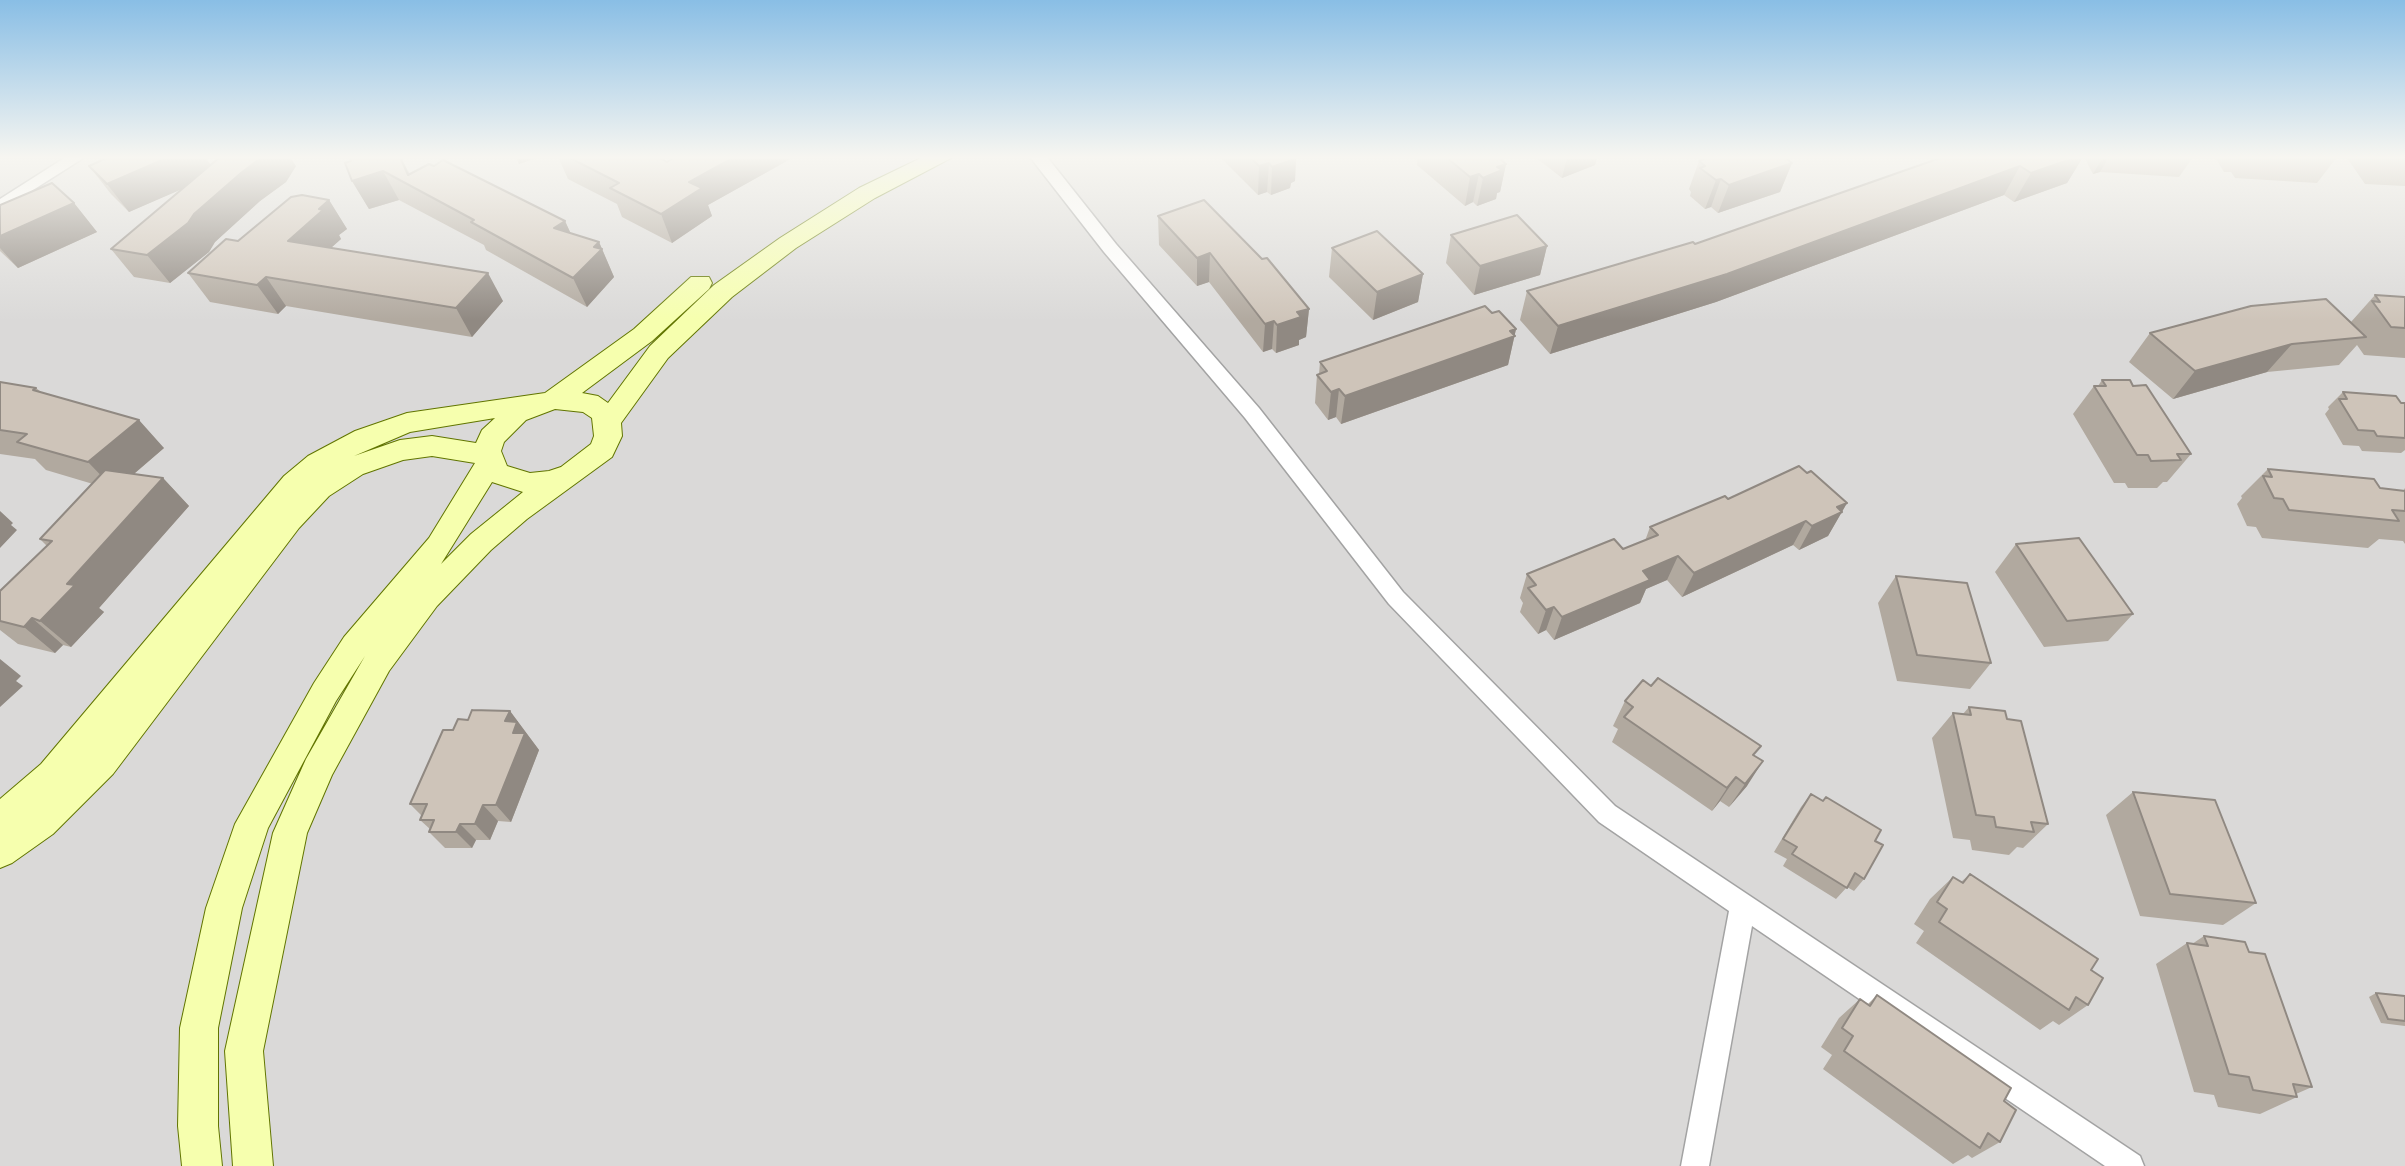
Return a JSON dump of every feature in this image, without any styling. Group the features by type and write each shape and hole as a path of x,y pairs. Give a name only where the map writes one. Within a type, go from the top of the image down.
{"street":[{"path":"202,1166 198,1126 199,1028 225,908 251,824 325,692 355,646 439,546 488,459 492,437 502,424 545,402 643,335 702,281 804,211"},
{"path":"608,422 659,352 723,291 788,243 838,211"},
{"path":"1081,211 1252,413 1396,598 1607,814 2130,1166"},
{"path":"0,820 53,774 293,483 318,463 365,438 407,423 488,408 545,402 589,403 601,411 608,422 608,436 602,450 481,542 426,598 378,662 317,769 290,833 244,1051 253,1166"},
{"path":"0,852 41,823 101,764 289,520 319,489 353,467 400,450 432,446 488,459 497,474 520,482 551,481 571,474"},
{"path":"1695,1166 1743,905"}],"shaded area":[{"path":"0,211 2405,211 2405,1166 0,1166"}],"building":[{"path":"0,211 55,211 0,236"},
{"path":"156,211 197,211 188,223 147,255 111,249"},
{"path":"274,211 321,211 288,241 488,273 456,308 266,277 257,285 188,273 226,239 238,241"},
{"path":"458,211 546,211 565,221 554,228 599,242 594,247 602,249 573,278 471,222 474,220"},
{"path":"1171,211 1215,211 1262,259 1267,258 1309,309 1297,312 1301,317 1277,325 1274,321 1265,324 1210,253 1197,258 1158,216"},
{"path":"1788,211 1897,211 1727,274 1558,326 1527,291 1693,242 1695,244"},
{"path":"1517,215 1547,246 1480,266 1451,235"},
{"path":"1377,231 1423,274 1377,292 1332,248"},
{"path":"2375,295 2405,297 2405,328 2391,327 2372,301 2380,302"},
{"path":"2326,299 2366,337 2292,344 2195,371 2150,333 2251,306"},
{"path":"1485,306 1492,313 1499,311 1516,329 1510,331 1515,336 1345,396 1339,389 1331,392 1317,375 1327,371 1320,362"},
{"path":"2102,380 2130,380 2133,386 2146,385 2191,454 2177,454 2181,460 2151,461 2148,455 2137,455 2094,386 2106,386"},
{"path":"0,382 36,388 33,390 139,420 88,462 17,442 27,434 0,430"},
{"path":"2343,392 2396,396 2401,403 2405,403 2405,438 2377,436 2374,431 2358,430 2339,399 2347,399"},
{"path":"1799,466 1807,473 1811,471 1847,503 1837,507 1842,512 1812,526 1806,521 1694,573 1678,556 1643,571 1650,580 1562,617 1554,607 1546,610 1528,588 1536,585 1527,574 1614,539 1623,549 1658,535 1650,527 1725,496 1728,499"},
{"path":"2268,469 2374,479 2380,488 2405,491 2405,511 2392,510 2399,521 2289,510 2283,499 2274,498 2263,476 2272,477"},
{"path":"105,470 163,478 67,584 75,585 40,621 32,618 24,627 0,621 0,591 52,541 40,539"},
{"path":"2079,538 2133,614 2067,621 2016,544"},
{"path":"1896,576 1967,583 1991,663 1917,655"},
{"path":"1658,678 1761,746 1753,755 1763,761 1745,784 1736,777 1727,788 1624,717 1633,707 1625,701 1643,680 1651,686"},
{"path":"1969,707 2005,711 2007,719 2021,721 2048,824 2031,822 2034,832 1996,827 1994,817 1976,815 1953,713 1971,715"},
{"path":"472,710 510,711 505,721 517,722 513,733 525,733 496,805 483,805 475,824 460,824 456,832 429,832 434,820 420,820 427,804 410,804 443,730 453,730 458,719 468,720"},
{"path":"2133,792 2215,800 2256,903 2170,894"},
{"path":"1811,794 1823,801 1826,797 1881,830 1875,841 1883,845 1864,879 1855,873 1847,888 1792,854 1797,847 1783,839"},
{"path":"1970,874 2098,959 2091,970 2103,978 2088,1005 2076,997 2069,1010 1939,922 1947,909 1937,902 1953,877 1963,883"},
{"path":"2204,936 2245,942 2249,952 2265,954 2312,1087 2293,1084 2297,1097 2253,1090 2249,1077 2229,1074 2187,943 2208,946"},
{"path":"2376,993 2405,996 2405,1021 2388,1019"},
{"path":"1877,995 2011,1088 2004,1101 2016,1110 2000,1142 1988,1133 1980,1148 1844,1051 1853,1036 1842,1028 1860,999 1870,1006"}]}
